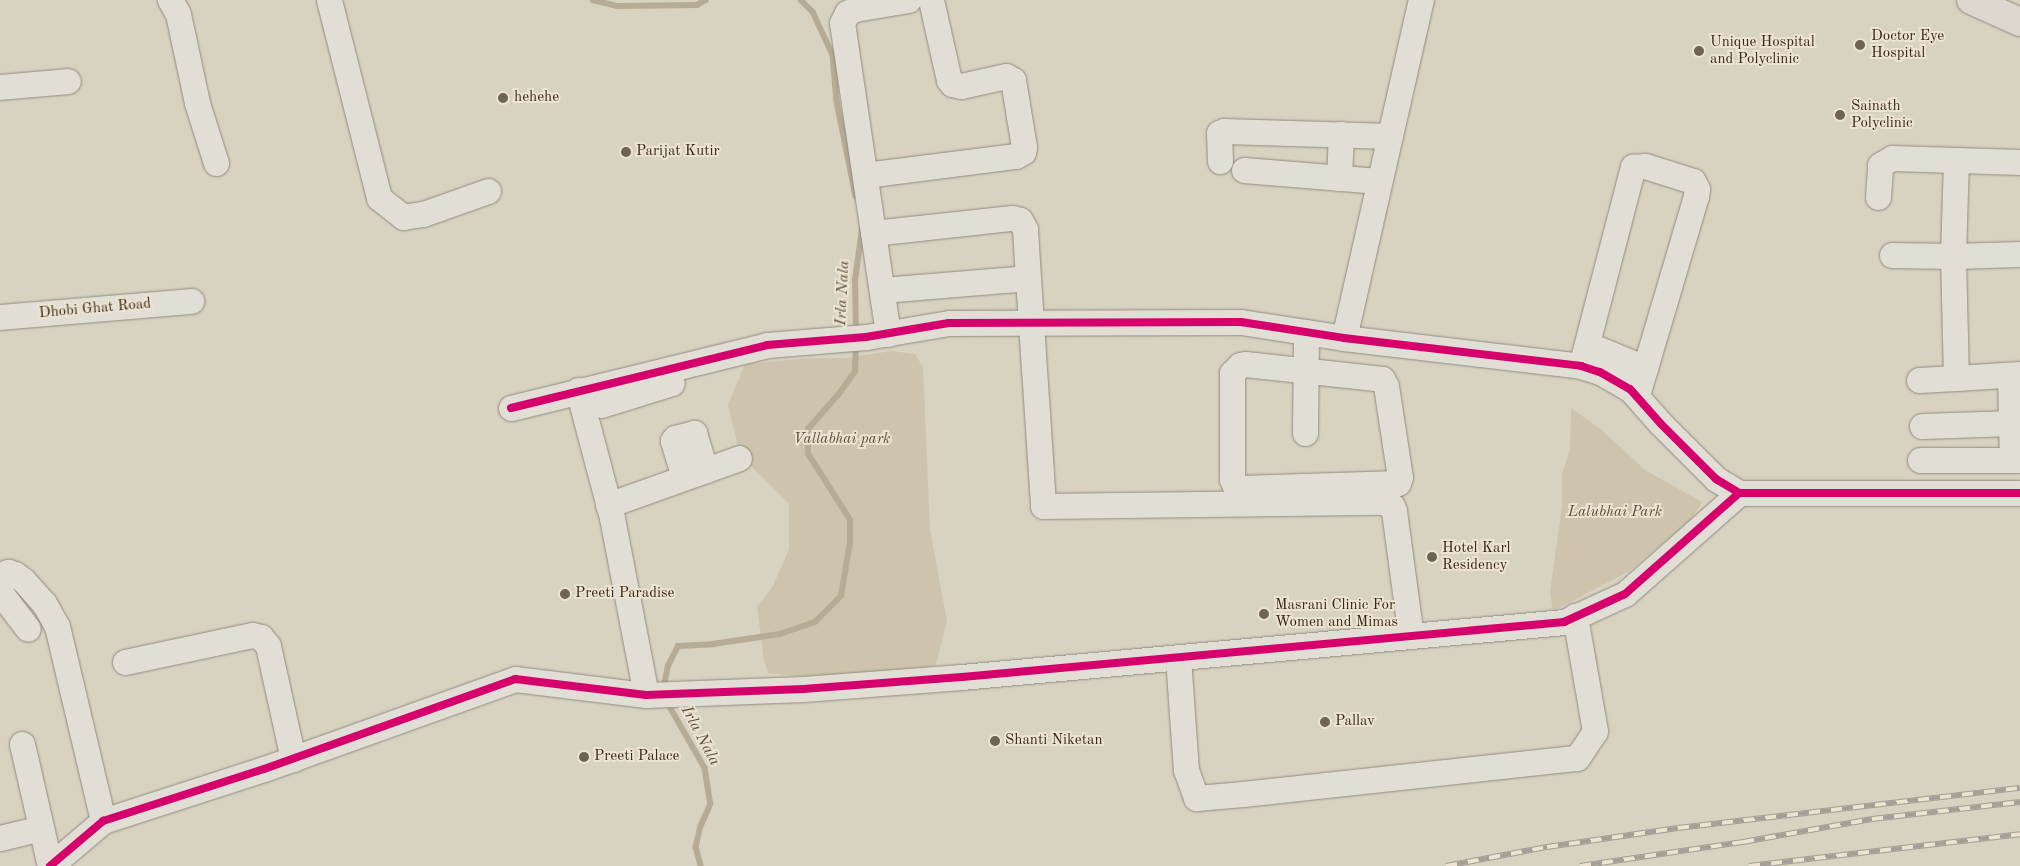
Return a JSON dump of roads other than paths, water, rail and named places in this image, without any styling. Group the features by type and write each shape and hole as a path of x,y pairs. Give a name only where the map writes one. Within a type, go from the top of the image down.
{"main road":[{"path":"1971,0 2020,22"}],"street":[{"path":"170,0 178,14 197,103 216,163"},
{"path":"329,0 379,198 403,217 423,214 488,191"},
{"path":"877,336 882,290 842,23 847,13 854,9 908,0"},
{"path":"864,175 1016,156 1023,152 1024,147 1013,80 1006,76 961,86 952,84 949,80 931,0"},
{"path":"1344,338 1421,0"},
{"path":"0,87 68,81"},
{"path":"1220,161 1219,133 1224,131 1390,136"},
{"path":"1339,178 1342,134"},
{"path":"1878,197 1880,165 1885,160 1892,158 2020,162"},
{"path":"1956,160 1953,256 1956,378"},
{"path":"1584,355 1633,167 1645,166 1693,181 1697,189 1696,196 1627,374"},
{"path":"1244,170 1379,181"},
{"path":"873,233 1016,218 1024,224 1042,506 1362,494 1398,483 1400,477 1386,386 1382,379 1371,376 1245,364 1237,367 1232,373 1233,483 1241,488 1300,495"},
{"path":"1892,255 2020,254"},
{"path":"882,290 1028,278"},
{"name":"Dhobi Ghat Road","path":"0,317 191,301"},
{"path":"511,408 578,390 611,395 697,370 767,345 812,343 877,336 949,322 1241,322 1370,342 1584,355 1627,374 1661,424 1716,479 1739,494 2020,493"},
{"path":"1305,433 1306,332"},
{"path":"1370,342 1371,376"},
{"path":"1919,380 2015,374 2012,424 2016,460 1920,460"},
{"path":"578,390 608,505 646,695"},
{"path":"1922,426 2012,424"},
{"path":"608,505 739,458"},
{"path":"1362,494 1392,506 1394,510 1411,636"},
{"path":"22,744 50,866 103,821 293,759 515,679 646,695 813,688 1564,622 1625,594 1739,494"},
{"path":"0,575 8,572 15,574 23,580 44,603 57,626 103,821"},
{"path":"0,592 28,629"},
{"path":"1178,657 1186,770 1196,798 1243,794 1576,758 1594,731 1576,616"},
{"path":"125,662 252,634 261,637 268,646 293,759"},
{"path":"0,838 41,828"}],"waterway":[{"name":"Irla Nala","path":"593,0 617,6 697,5 706,0"},
{"name":"Irla Nala","path":"801,0 813,12 833,55 837,102 856,196"},
{"name":"Irla Nala","path":"856,332 855,281 862,229"},
{"name":"Irla Nala","path":"665,681 668,666 678,646 713,644 780,634 815,622 841,596 850,543 850,520 808,454 808,429 838,395 855,372 856,344"},
{"name":"Irla Nala","path":"669,705 705,768 711,804 701,826 696,847 701,866"}],"railway":[{"path":"1446,866 1547,847 1678,828 2020,788"},
{"path":"1580,866 1743,842 1872,819 2020,802"},
{"path":"1749,866 2020,834"}],"place":[{"name":"Doctor Eye Hospital","path":"1860,45"},
{"name":"Unique Hospital and Polyclinic","path":"1699,51"},
{"name":"hehehe","path":"503,98"},
{"name":"Sainath Polyclinic","path":"1840,115"},
{"name":"Parijat Kutir","path":"626,152"},
{"name":"Hotel Karl Residency","path":"1432,557"},
{"name":"Preeti Paradise","path":"565,594"},
{"name":"Masrani Clinic For Women and Mimas","path":"1264,614"},
{"name":"Pallav","path":"1325,722"},
{"name":"Shanti Niketan","path":"995,741"},
{"name":"Preeti Palace","path":"584,757"}],"park label":[{"name":"Vallabhai park","path":"842,440"},
{"name":"Lalubhai Park","path":"1615,513"}]}
